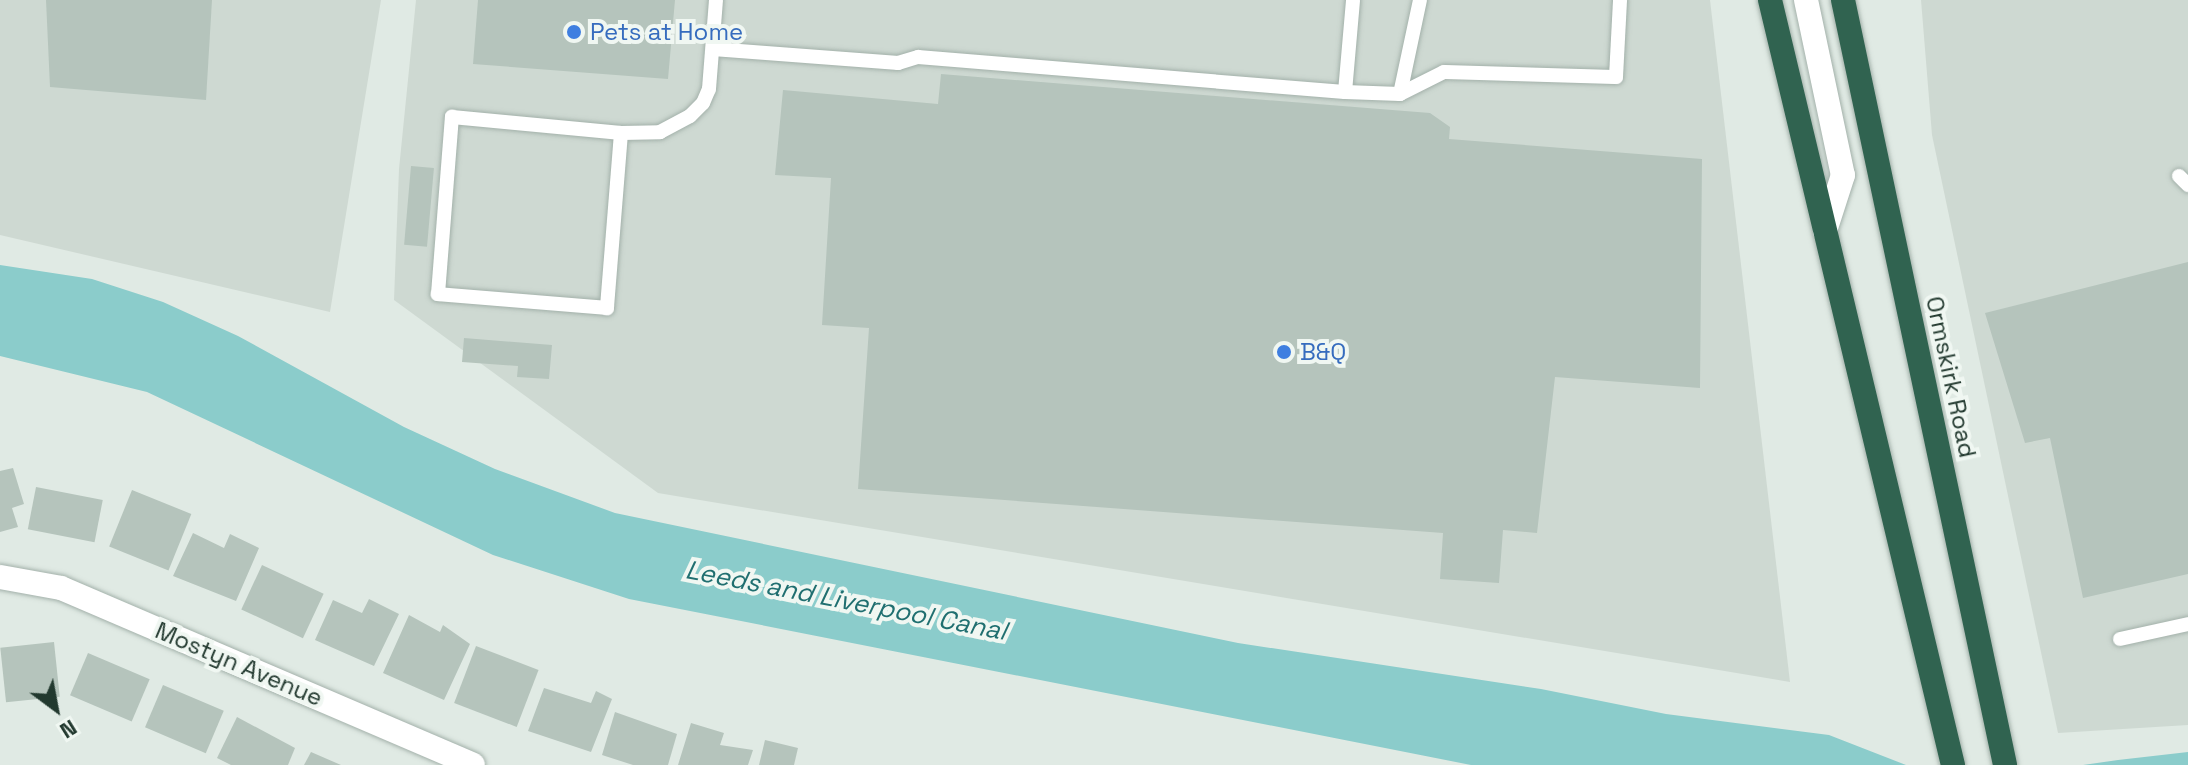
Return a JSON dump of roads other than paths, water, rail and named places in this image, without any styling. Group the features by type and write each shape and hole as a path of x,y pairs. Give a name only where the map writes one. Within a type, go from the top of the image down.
{"highway":[{"path":"1770,0 1953,765"},
{"name":"Ormskirk Road","path":"1843,0 2005,765"}],"street":[{"path":"1806,0 1843,175 1825,231"},
{"name":"Mostyn Avenue","path":"0,577 61,588 473,765"}],"lane":[{"path":"621,133 607,308 438,294 452,117 621,133 660,132 690,116 703,103 709,89 716,0"},
{"path":"1345,92 1353,0"},
{"path":"1400,94 1420,0"},
{"path":"713,49 898,63 918,57 1400,94 1444,72 1616,77 1620,0"},
{"path":"2120,639 2188,624"}],"water":[{"name":"Leeds and Liverpool Canal","path":"0,265 92,279 163,302 238,336 404,427 495,469 615,513 1238,643 1541,689 1666,714 1829,735 1906,765 1471,765 629,599 493,555 147,392 0,356"},
{"path":"2188,752 2188,765 2083,765 2118,760"}],"place":[{"name":"Pets at Home","path":"574,32"},
{"name":"B&Q","path":"1284,352"}]}
